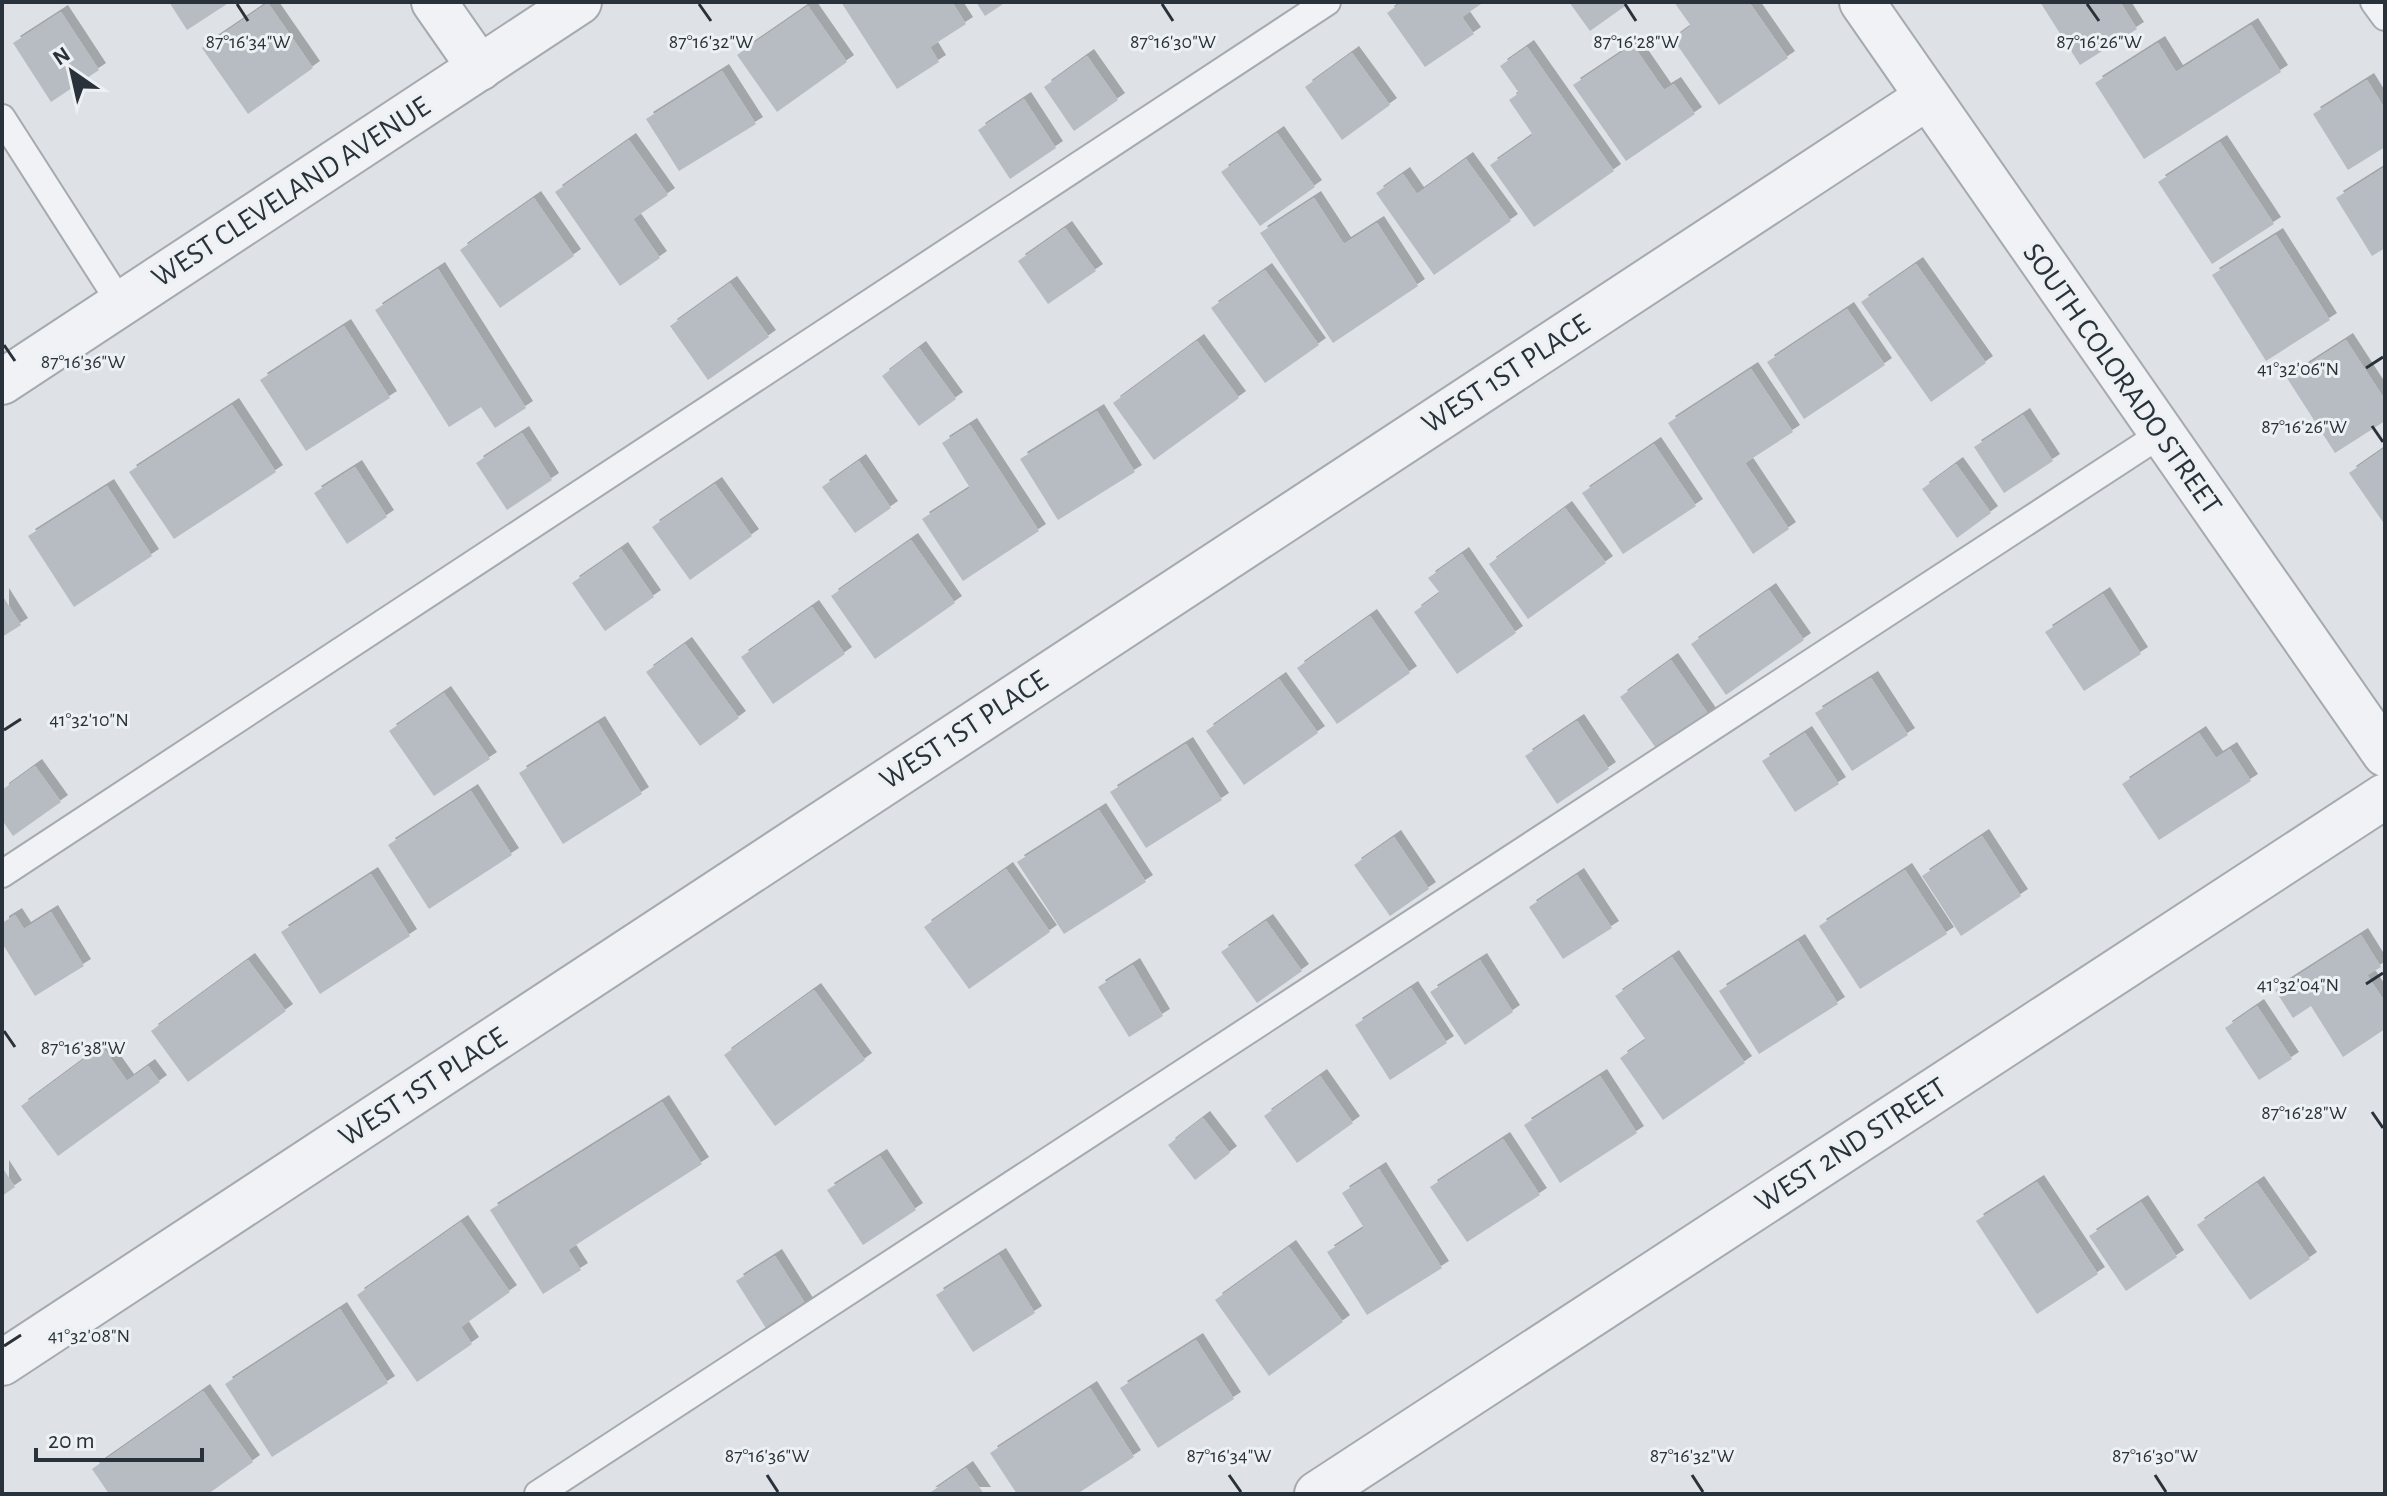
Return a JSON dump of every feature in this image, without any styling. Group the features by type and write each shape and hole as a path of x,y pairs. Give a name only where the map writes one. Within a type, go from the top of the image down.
{"street":[{"path":"434,2 480,68"},
{"name":"WEST CLEVELAND AVENUE","path":"2,382 579,2"},
{"name":"SOUTH COLORADO STREET","path":"1862,2 2385,754"},
{"name":"WEST 1ST PLACE","path":"2,1363 1926,98"},
{"name":"WEST 2ND STREET","path":"1317,1494 2385,796"}],"lane":[{"path":"2,874 1327,2"},
{"path":"2374,2 2385,17"},
{"path":"2,118 121,304"},
{"path":"538,1494 2161,434"}],"building":[{"path":"169,2 230,2 187,30"},
{"path":"841,2 952,2 966,24 930,47 939,62 897,89"},
{"path":"976,2 1006,2 985,16"},
{"path":"1402,2 1484,2 1462,17 1474,34 1425,67 1387,13"},
{"path":"1569,2 1626,2 1628,4 1590,31"},
{"path":"1674,2 1749,2 1788,58 1719,105 1673,39 1691,26"},
{"path":"2040,2 2120,2 2137,29 2080,65"},
{"path":"268,3 313,68 248,114 202,48"},
{"path":"808,6 847,62 777,112 737,55"},
{"path":"61,12 99,70 51,102 13,43"},
{"path":"2251,25 2281,72 2144,159 2095,83 2158,43 2176,72"},
{"path":"1633,45 1664,90 1674,84 1695,114 1626,161 1573,85"},
{"path":"1527,47 1614,171 1534,227 1490,165 1533,135 1509,100 1519,93 1500,66"},
{"path":"1352,53 1390,105 1342,140 1305,87"},
{"path":"1087,56 1118,100 1074,131 1044,87"},
{"path":"722,71 756,124 679,171 646,119"},
{"path":"2367,80 2385,109 2385,147 2348,170 2313,114"},
{"path":"1024,99 1056,148 1010,179 978,130"},
{"path":"1277,133 1315,187 1260,226 1221,172"},
{"path":"629,140 668,195 633,219 660,258 620,286 555,192"},
{"path":"2220,142 2274,224 2212,264 2158,182"},
{"path":"1466,159 1511,221 1434,275 1376,193 1403,174 1417,194"},
{"path":"2385,167 2385,248 2372,256 2336,198"},
{"path":"534,198 574,256 500,308 460,250"},
{"path":"1314,198 1344,244 1377,223 1418,286 1333,343 1260,233"},
{"path":"1065,228 1096,271 1048,304 1018,261"},
{"path":"2276,235 2330,320 2266,361 2212,275"},
{"path":"1916,264 1986,363 1931,402 1861,302"},
{"path":"438,269 526,408 495,428 481,407 449,427 375,310"},
{"path":"1265,270 1319,345 1265,383 1211,308"},
{"path":"730,283 769,337 708,380 670,326"},
{"path":"1847,309 1885,365 1804,419 1767,362"},
{"path":"344,326 390,398 306,451 260,380"},
{"path":"2346,340 2385,400 2385,421 2335,453 2287,378"},
{"path":"1197,341 1239,398 1154,460 1113,403"},
{"path":"919,348 956,399 919,426 882,376"},
{"path":"1751,369 1793,432 1745,463 1789,529 1753,554 1668,423"},
{"path":"232,405 276,472 174,539 129,472"},
{"path":"1097,411 1135,472 1058,520 1020,459"},
{"path":"2023,415 2053,461 2004,493 1974,447"},
{"path":"970,425 1039,531 963,581 922,519 970,488 942,443"},
{"path":"522,433 552,480 507,510 476,463"},
{"path":"1654,444 1696,506 1623,554 1582,493"},
{"path":"2385,448 2385,525 2349,473"},
{"path":"859,461 891,508 855,533 822,487"},
{"path":"1956,464 1991,513 1957,538 1922,489"},
{"path":"355,467 387,517 347,544 314,493"},
{"path":"715,484 752,536 690,580 652,527"},
{"path":"107,486 152,556 74,607 28,536"},
{"path":"1565,508 1606,563 1528,619 1489,564"},
{"path":"911,540 955,603 875,659 831,596"},
{"path":"621,549 654,597 605,631 572,583"},
{"path":"1462,554 1516,633 1457,674 1414,612 1440,593 1428,578"},
{"path":"1769,590 1804,640 1726,695 1691,644"},
{"path":"2103,594 2141,654 2084,691 2045,632"},
{"path":"2,595 21,625 2,637"},
{"path":"812,607 845,654 773,704 741,657"},
{"path":"1370,616 1410,673 1337,724 1297,668"},
{"path":"685,644 739,718 700,746 646,672"},
{"path":"1671,660 1709,715 1658,751 1620,697"},
{"path":"1871,678 1908,735 1852,771 1815,713"},
{"path":"1279,679 1318,733 1244,785 1206,731"},
{"path":"444,693 490,759 434,796 389,731"},
{"path":"1577,721 1609,769 1557,804 1525,756"},
{"path":"598,723 642,794 563,844 519,773"},
{"path":"1805,733 1839,784 1795,812 1762,761"},
{"path":"2199,733 2216,758 2230,749 2251,781 2159,840 2122,784"},
{"path":"1186,744 1222,800 1146,848 1110,792"},
{"path":"35,766 61,802 13,836 2,820 2,790"},
{"path":"471,791 512,855 429,909 388,845"},
{"path":"1099,810 1146,882 1064,934 1017,862"},
{"path":"1982,836 2021,896 1961,936 1922,876"},
{"path":"1394,837 1429,889 1390,916 1354,865"},
{"path":"1006,869 1050,932 969,989 924,927"},
{"path":"1905,870 1947,934 1860,989 1819,926"},
{"path":"371,874 410,936 320,994 281,932"},
{"path":"1577,875 1612,928 1563,959 1529,907"},
{"path":"51,912 84,966 35,996 2,943 2,923 15,915 24,929"},
{"path":"1266,921 1302,971 1257,1003 1221,952"},
{"path":"2361,935 2381,967 2367,975 2385,1002 2385,1029 2343,1057 2311,1006 2293,1018 2275,990"},
{"path":"1798,941 1838,1004 1759,1054 1719,991"},
{"path":"1672,957 1745,1063 1663,1120 1620,1058 1646,1040 1615,996"},
{"path":"248,960 286,1011 188,1082 151,1031"},
{"path":"1480,960 1513,1012 1465,1045 1430,992"},
{"path":"1133,965 1163,1016 1129,1037 1098,987"},
{"path":"1411,988 1447,1043 1390,1080 1355,1025"},
{"path":"814,990 865,1060 775,1126 724,1055"},
{"path":"2257,1006 2292,1059 2259,1080 2225,1028"},
{"path":"102,1046 127,1081 148,1066 160,1082 58,1156 21,1106"},
{"path":"1320,1076 1353,1123 1297,1163 1264,1116"},
{"path":"1600,1076 1637,1133 1560,1183 1524,1125"},
{"path":"662,1102 702,1164 568,1250 581,1270 543,1294 490,1210"},
{"path":"1203,1118 1230,1153 1195,1180 1168,1145"},
{"path":"1503,1139 1540,1195 1467,1242 1430,1187"},
{"path":"880,1156 916,1210 863,1245 827,1190"},
{"path":"2,1167 15,1187 2,1196"},
{"path":"1379,1169 1442,1268 1367,1315 1327,1252 1364,1228 1342,1193"},
{"path":"2037,1182 2098,1274 2037,1314 1976,1221"},
{"path":"2257,1183 2310,1259 2250,1300 2197,1225"},
{"path":"2141,1202 2177,1257 2126,1291 2089,1236"},
{"path":"461,1222 510,1292 461,1327 472,1344 417,1382 357,1295"},
{"path":"1289,1247 1343,1322 1269,1376 1215,1300"},
{"path":"999,1255 1035,1313 973,1352 936,1295"},
{"path":"775,1256 808,1308 769,1333 736,1281"},
{"path":"340,1309 388,1383 272,1457 225,1384"},
{"path":"1196,1340 1234,1399 1158,1448 1120,1388"},
{"path":"1090,1388 1134,1457 1077,1494 1017,1494 990,1453"},
{"path":"203,1391 253,1462 208,1494 109,1494 92,1469"},
{"path":"966,1468 984,1494 928,1494"}]}
